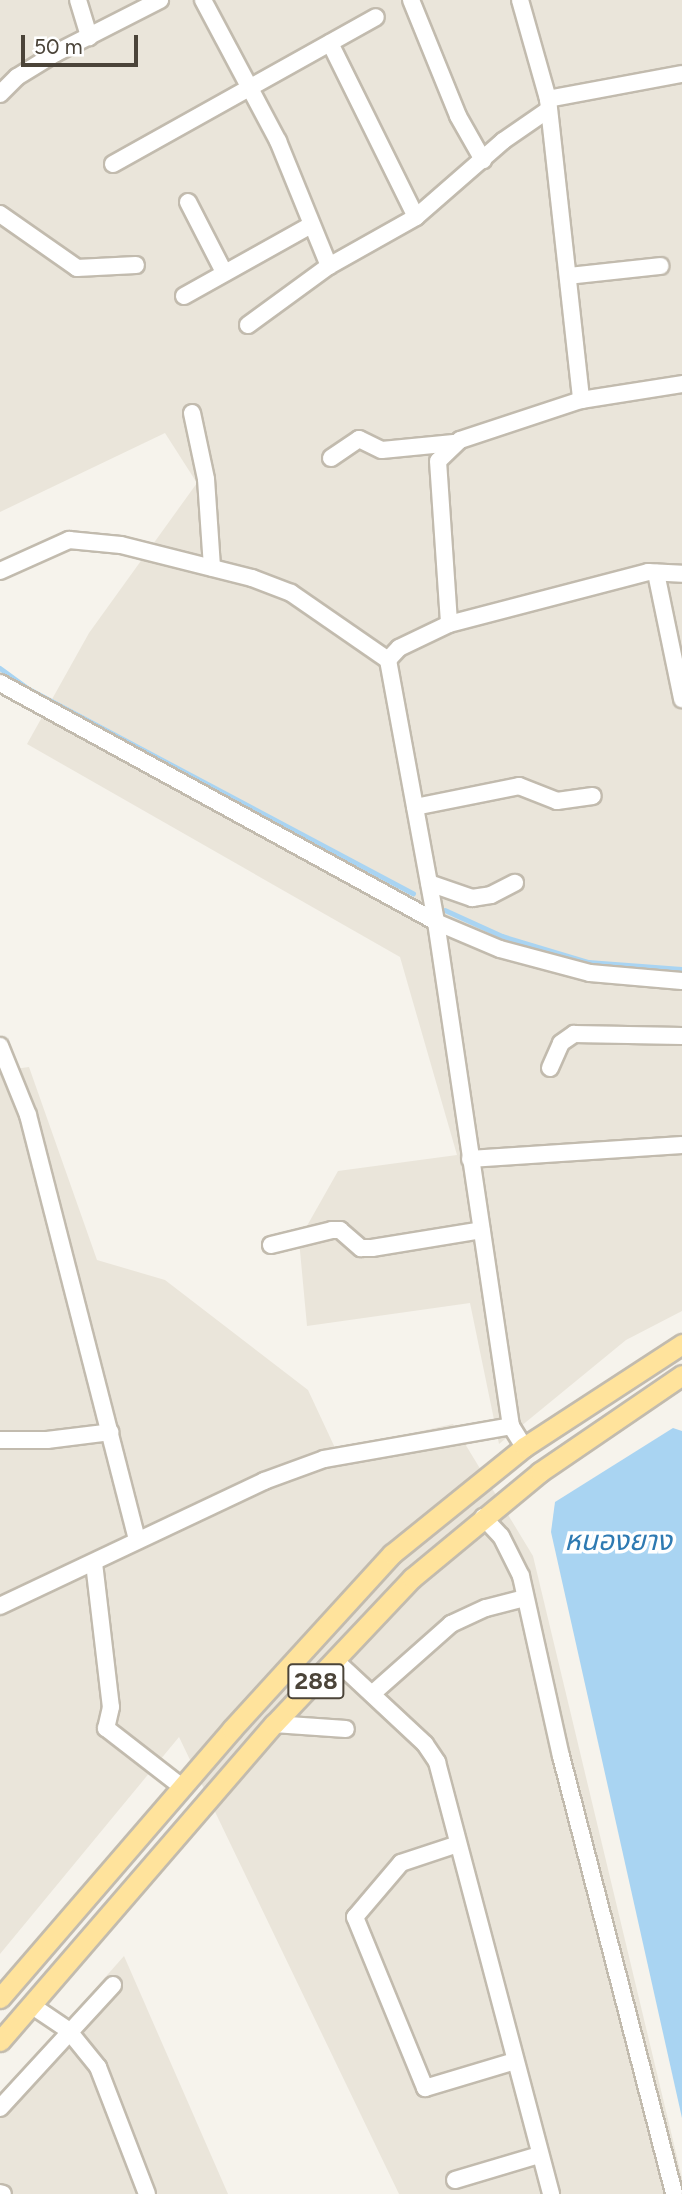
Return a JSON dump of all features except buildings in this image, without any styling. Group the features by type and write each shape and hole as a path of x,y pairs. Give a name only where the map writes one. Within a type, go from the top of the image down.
{"main road":[{"name":"288","path":"0,1998 232,1729 392,1554 524,1447 682,1344"},
{"name":"288","path":"0,2041 274,1724 412,1578 540,1472 682,1376"},
{"path":"232,1729 254,1749"}],"street":[{"path":"78,0 89,37"},
{"path":"0,94 17,77 160,0"},
{"path":"203,0 247,88 278,141 309,226 329,266"},
{"path":"411,0 458,116 482,159"},
{"path":"520,0 548,104 581,400"},
{"path":"113,164 376,17"},
{"path":"330,43 416,218"},
{"path":"248,325 329,266 416,218 548,104 682,74"},
{"path":"188,202 224,272"},
{"path":"0,214 77,268 136,265"},
{"path":"184,296 309,226"},
{"path":"568,276 660,265"},
{"path":"331,458 359,439 382,450 454,443 581,400 682,384"},
{"path":"192,413 206,479 212,568"},
{"path":"449,624 438,461 454,443"},
{"path":"0,571 69,540 121,545 212,568 291,593 388,660 436,922 511,1426 524,1447"},
{"path":"388,660 399,648 449,624 656,573 682,574"},
{"path":"656,573 682,699"},
{"path":"0,683 436,922 500,949 590,973 682,981"},
{"path":"415,807 519,786 556,801 593,796"},
{"path":"429,883 471,898 491,895 514,883"},
{"path":"550,1068 561,1042 574,1034 682,1036"},
{"path":"1,1055 28,1115 111,1432 136,1539"},
{"path":"470,1159 682,1146"},
{"path":"271,1245 332,1230 340,1230 361,1248 372,1248 482,1230"},
{"path":"0,1606 94,1563 136,1539 264,1481 324,1459 511,1426"},
{"path":"0,1440 47,1440 111,1432"},
{"path":"483,1517 501,1536 526,1598 561,1756 674,2194"},
{"path":"94,1563 111,1707 106,1728 183,1787"},
{"path":"372,1694 451,1624 486,1608 526,1598"},
{"path":"335,1660 425,1744 437,1762 551,2194"},
{"path":"274,1724 346,1729"},
{"path":"458,1844 401,1863 355,1917 425,2088 515,2061"},
{"path":"0,2108 68,2030 113,1985"},
{"path":"31,2005 68,2030 98,2067 147,2194"},
{"path":"455,2180 539,2155"}],"shaded area":[{"path":"0,0 682,0 682,1311 626,1340 499,1444 470,1303 307,1326 299,1240 338,1171 457,1155 400,957 27,744 89,633 197,483 165,433 0,512"},
{"path":"29,1067 97,1260 165,1280 308,1390 336,1450 453,1424 533,1556 682,2178 682,2194 399,2194 179,1737 0,1954 0,1071"},
{"path":"124,1956 228,2194 0,2194 0,2096"}],"water":[{"name":"หนองยาง","path":"673,1428 682,1431 682,2118 551,1532 555,1502"}],"waterway":[{"path":"0,668 29,689 413,893"},
{"path":"445,910 502,936 588,962 682,969"}]}
